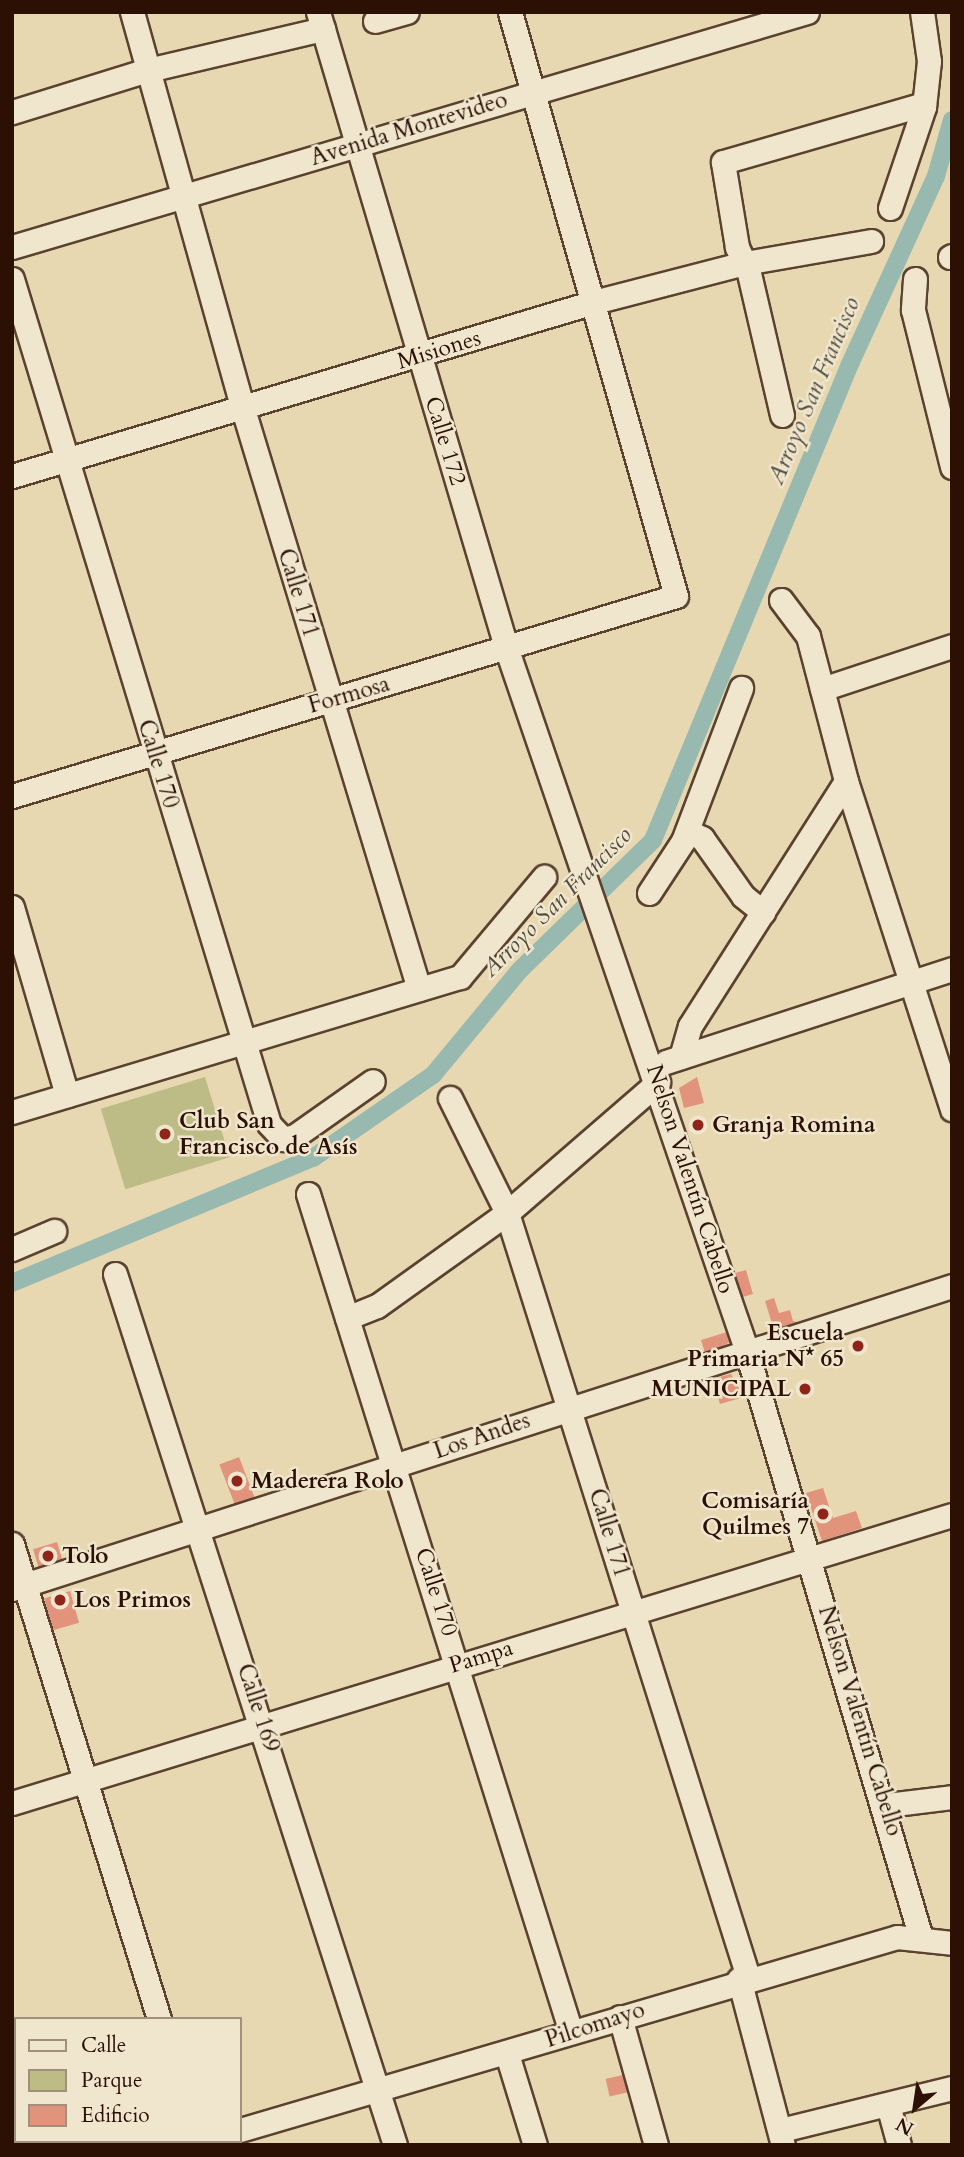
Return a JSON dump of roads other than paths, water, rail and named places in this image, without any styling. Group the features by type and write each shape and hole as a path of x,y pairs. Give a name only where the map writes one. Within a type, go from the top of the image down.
{"street":[{"name":"Calle 171","path":"132,12 243,409 419,989"},
{"path":"375,21 407,12"},
{"path":"510,12 594,302"},
{"name":"Avenida Montevideo","path":"12,247 807,12"},
{"path":"890,208 924,104 929,61 922,12"},
{"path":"12,112 321,21"},
{"name":"Calle 172","path":"321,21 507,650 580,868"},
{"path":"782,415 723,162 924,104"},
{"name":"Misiones","path":"12,476 594,302 745,262 871,241"},
{"path":"915,278 913,310 952,467"},
{"name":"Calle 170","path":"12,279 242,1044 269,1124 283,1139 373,1081"},
{"name":"Formosa","path":"12,796 671,600 678,587 594,302"},
{"path":"781,600 808,636 846,781 914,982 952,1109"},
{"path":"822,689 952,646"},
{"path":"649,892 687,831 741,688"},
{"path":"681,1057 690,1026 846,781"},
{"path":"687,831 702,838 743,896 763,912"},
{"name":"Nelson Valentín Cabello","path":"580,868 604,923 747,1349 809,1559 887,1805 921,1938"},
{"path":"12,1112 242,1044 467,972 544,877"},
{"path":"12,907 68,1095"},
{"path":"347,1318 377,1306 507,1213 656,1074 681,1057 952,969"},
{"name":"Calle 171","path":"450,1098 507,1213 569,1406 744,1978 782,2137"},
{"name":"Calle 170","path":"308,1194 459,1664 571,2032"},
{"path":"12,1249 54,1231"},
{"name":"Calle 169","path":"115,1274 265,1726 395,2145"},
{"name":"Los Andes","path":"19,1587 395,1466 569,1406 952,1286"},
{"name":"Pampa","path":"12,1803 952,1515"},
{"path":"12,1544 19,1587 87,1780 158,2017"},
{"path":"887,1805 952,1797"},
{"name":"Pilcomayo","path":"242,2129 507,2054 744,1978 897,1937 952,1943"},
{"path":"620,2017 656,2145"},
{"path":"507,2054 535,2145"},
{"path":"782,2137 952,2088"},
{"path":"888,2105 899,2145"}],"waterway":[{"name":"Arroyo San Francisco","path":"12,1283 313,1158 433,1075 520,970 653,840 850,364 936,176 952,120"}],"place":[{"name":"Granja Romina","path":"698,1125"},
{"name":"Club San Francisco de Asís","path":"165,1134"},
{"name":"Escuela Primaria N* 65","path":"858,1346"},
{"name":"MUNICIPAL","path":"805,1389"},
{"name":"Maderera Rolo","path":"237,1481"},
{"name":"Comisaría Quilmes 7","path":"823,1514"},
{"name":"Tolo","path":"48,1556"},
{"name":"Los Primos","path":"60,1600"}]}
